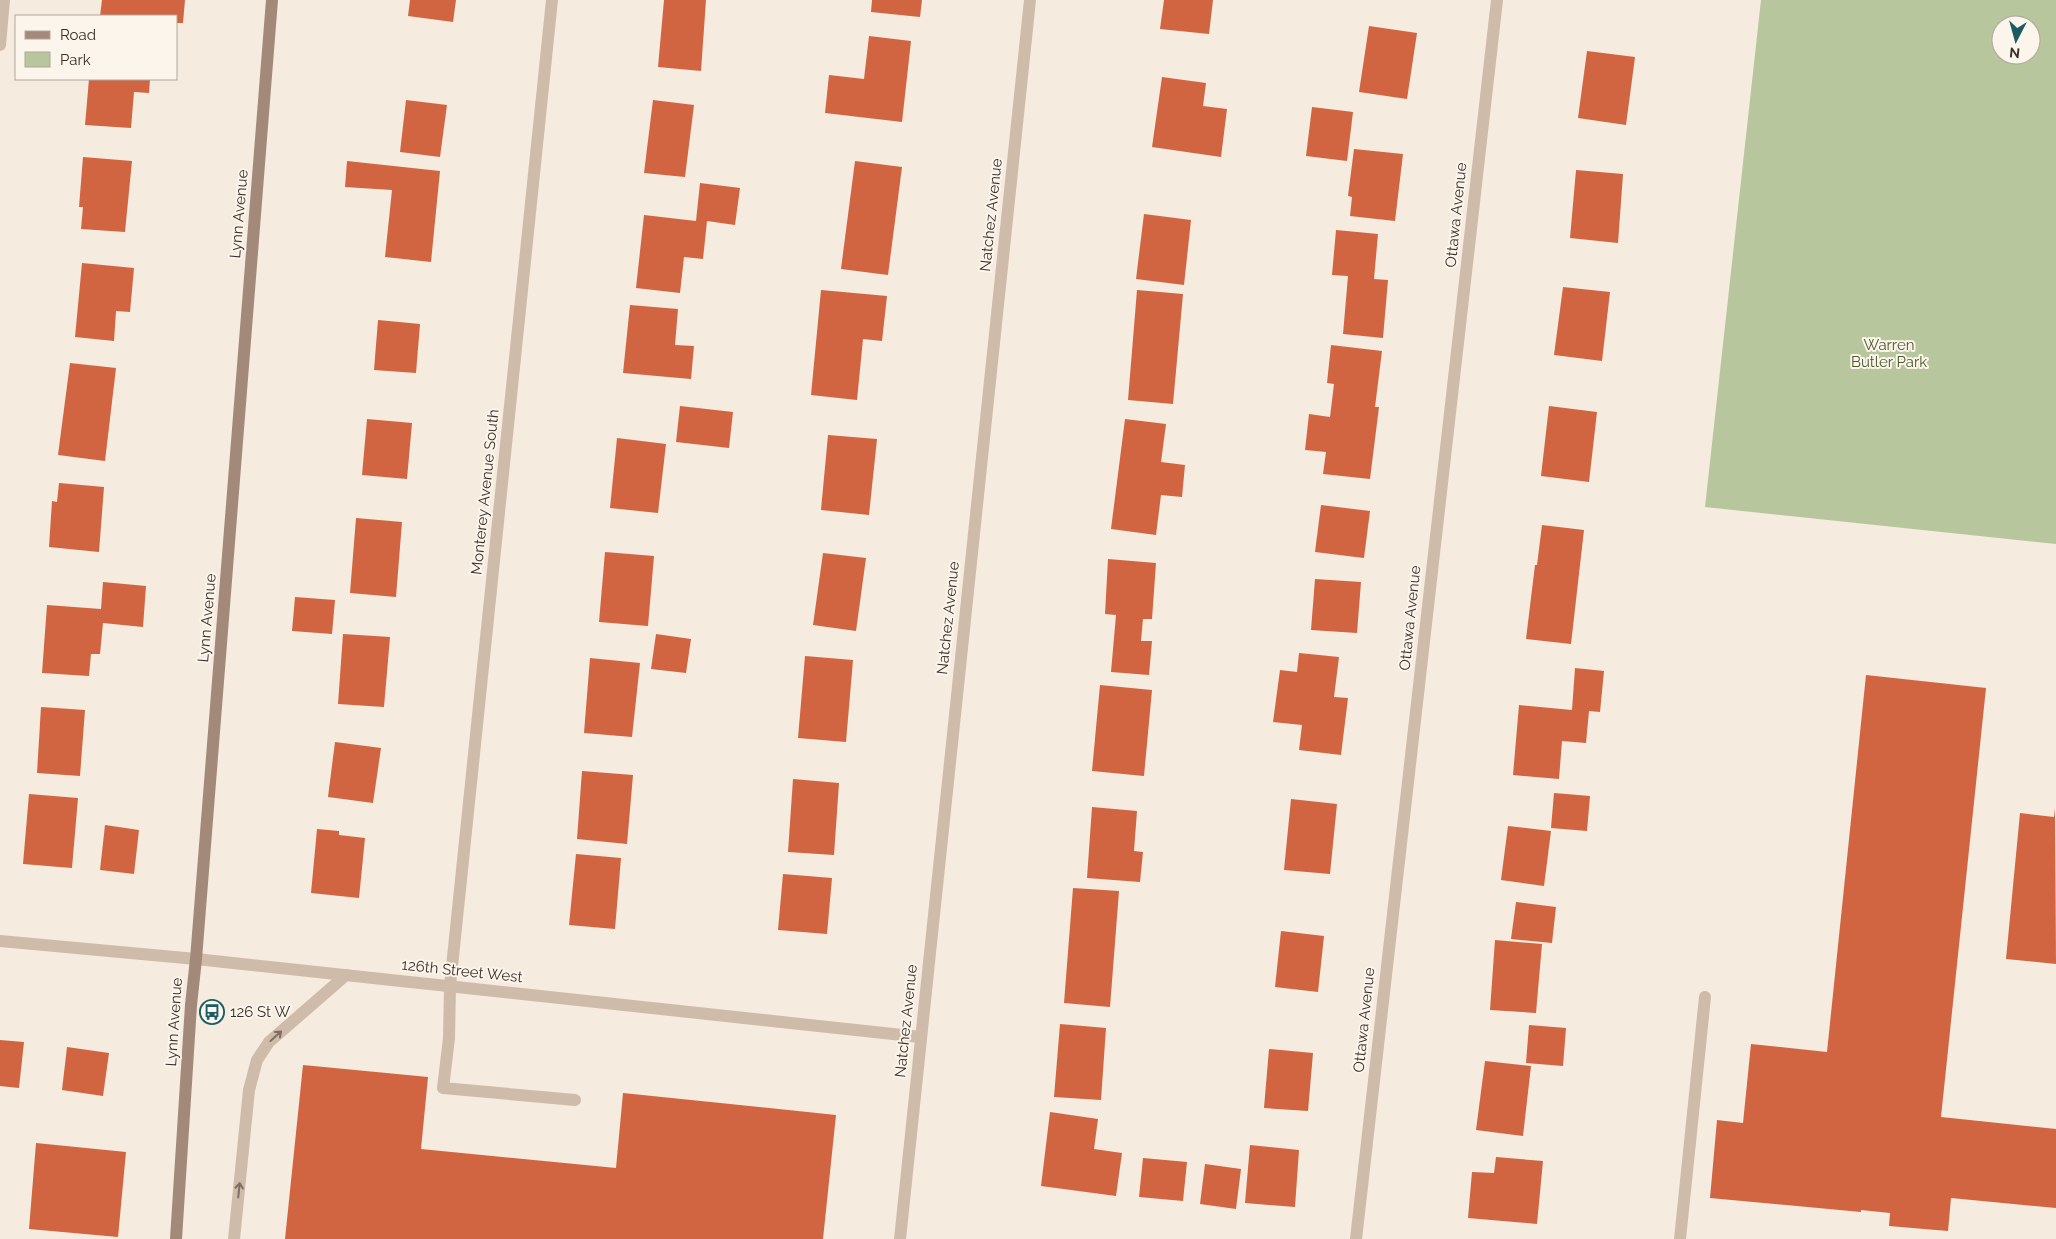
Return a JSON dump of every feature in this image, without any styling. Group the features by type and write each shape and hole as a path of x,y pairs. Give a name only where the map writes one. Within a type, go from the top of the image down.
{"main road":[{"name":"Lynn Avenue","path":"176,1239 190,1005 196,959 272,0"}],"street":[{"path":"0,45 4,0"},
{"name":"Monterey Avenue South","path":"552,0 450,986 449,1038 443,1088 575,1100"},
{"name":"Natchez Avenue","path":"900,1239 1030,0"},
{"name":"Ottawa Avenue","path":"1356,1239 1497,0"},
{"name":"126th Street West","path":"0,941 196,959 920,1037"},
{"path":"234,1239 249,1090 257,1060 269,1042 346,976"},
{"path":"1680,1239 1705,997"}],"green space":[{"name":"Warren Butler Park","path":"1761,0 2056,0 2056,544 1705,507"}],"building":[{"path":"102,0 185,0 183,23 178,23 178,15 100,15"},
{"path":"410,0 456,0 453,22 408,16"},
{"path":"664,0 706,0 701,71 658,67"},
{"path":"872,0 922,0 920,17 871,12"},
{"path":"1164,0 1213,0 1209,34 1160,29"},
{"path":"1369,26 1417,33 1407,99 1359,92"},
{"path":"869,36 911,41 902,122 825,113 829,75 864,79"},
{"path":"1587,51 1635,57 1626,125 1578,118"},
{"path":"1162,77 1206,83 1203,106 1227,109 1221,157 1152,147"},
{"path":"89,80 150,80 149,93 134,92 131,128 85,125"},
{"path":"406,100 447,105 440,157 400,152"},
{"path":"653,100 694,105 685,177 644,173"},
{"path":"1312,107 1353,112 1347,161 1306,156"},
{"path":"1354,149 1403,154 1395,221 1350,216 1352,197 1348,196"},
{"path":"83,157 132,161 125,232 81,229 83,207 79,207"},
{"path":"347,161 440,171 431,262 385,257 392,190 345,187"},
{"path":"855,161 902,167 888,275 841,269"},
{"path":"1576,170 1623,174 1618,243 1570,238"},
{"path":"700,183 740,188 735,225 707,221 703,259 684,257 680,293 636,288 644,215 696,221"},
{"path":"1144,214 1191,220 1184,285 1136,279"},
{"path":"1336,230 1378,234 1374,279 1388,280 1383,338 1343,334 1348,276 1332,275"},
{"path":"82,263 134,268 130,312 116,311 114,341 75,337"},
{"path":"1563,287 1610,292 1602,361 1554,355"},
{"path":"821,290 887,296 882,341 863,339 857,400 811,395"},
{"path":"1137,290 1183,294 1173,404 1128,400"},
{"path":"630,305 678,309 675,345 694,346 691,379 623,373"},
{"path":"378,320 420,324 416,373 374,370"},
{"path":"1331,345 1382,351 1375,407 1379,407 1370,479 1323,474 1326,452 1305,450 1309,414 1330,417 1334,384 1327,383"},
{"path":"70,363 116,368 105,461 58,455"},
{"path":"680,406 733,412 729,448 676,442"},
{"path":"1549,406 1597,412 1589,482 1541,476"},
{"path":"367,419 412,423 407,479 362,475"},
{"path":"1125,419 1166,424 1161,462 1185,465 1182,497 1161,495 1156,535 1111,529"},
{"path":"828,435 877,439 869,515 821,510"},
{"path":"617,438 666,444 658,513 610,508"},
{"path":"59,483 104,487 99,552 49,547 52,501 57,502"},
{"path":"1321,505 1370,511 1364,558 1315,552"},
{"path":"356,518 402,522 396,597 350,593"},
{"path":"1542,525 1584,530 1571,644 1526,639"},
{"path":"605,552 654,556 648,626 599,622"},
{"path":"823,553 866,558 856,631 813,625"},
{"path":"1108,559 1156,563 1152,619 1143,619 1141,641 1152,641 1149,675 1111,672 1116,615 1105,614"},
{"path":"1315,579 1361,582 1357,633 1311,630"},
{"path":"103,582 146,586 143,627 103,623 100,654 91,654 89,676 42,673 47,605 101,609"},
{"path":"295,597 335,600 332,634 292,631"},
{"path":"343,634 390,637 384,707 338,704"},
{"path":"656,634 691,639 686,673 651,669"},
{"path":"1299,653 1339,657 1334,697 1348,698 1341,755 1299,750 1302,725 1273,722 1280,670 1297,672"},
{"path":"805,656 853,660 846,742 798,738"},
{"path":"590,658 640,663 632,737 584,733"},
{"path":"1575,668 1604,671 1600,712 1589,711 1586,743 1562,741 1559,779 1513,775 1519,705 1572,710"},
{"path":"1866,675 1986,688 1941,1117 2056,1129 2056,1208 1951,1198 1948,1231 1889,1226 1890,1213 1710,1198 1717,1120 1743,1123 1751,1044 1827,1052"},
{"path":"1100,685 1152,690 1144,776 1092,771"},
{"path":"41,707 85,710 80,776 37,773"},
{"path":"335,742 381,748 373,803 328,797"},
{"path":"582,771 633,775 627,844 577,839"},
{"path":"793,779 839,783 834,855 788,852"},
{"path":"1554,793 1590,796 1587,831 1551,828"},
{"path":"29,794 78,798 72,868 23,864"},
{"path":"1291,799 1337,804 1330,874 1284,870"},
{"path":"1092,807 1137,811 1134,851 1143,852 1140,882 1087,878"},
{"path":"2055,808 2056,964 2006,959 2020,813 2054,817"},
{"path":"105,825 139,830 134,874 100,870"},
{"path":"1508,826 1551,831 1544,886 1501,880"},
{"path":"317,829 339,831 339,835 365,838 359,898 311,893"},
{"path":"576,854 621,858 615,929 569,925"},
{"path":"783,874 832,878 827,934 778,930"},
{"path":"1073,888 1119,891 1110,1007 1064,1003"},
{"path":"1516,902 1556,907 1552,943 1511,939"},
{"path":"1281,931 1324,936 1318,992 1275,987"},
{"path":"1495,940 1542,944 1536,1013 1490,1010"},
{"path":"1060,1024 1106,1028 1101,1100 1054,1097"},
{"path":"1529,1025 1566,1028 1563,1066 1526,1063"},
{"path":"0,1040 24,1042 19,1088 0,1086"},
{"path":"67,1047 109,1053 103,1096 62,1090"},
{"path":"1269,1049 1313,1053 1308,1111 1264,1108"},
{"path":"1485,1061 1531,1066 1523,1136 1476,1130"},
{"path":"303,1065 428,1077 421,1149 616,1168 623,1093 836,1115 823,1239 285,1239"},
{"path":"1050,1112 1098,1119 1094,1149 1122,1153 1116,1196 1041,1186"},
{"path":"36,1143 126,1152 118,1237 29,1229"},
{"path":"1250,1145 1299,1150 1295,1207 1245,1203"},
{"path":"1496,1157 1543,1161 1537,1224 1468,1218 1472,1172 1494,1173"},
{"path":"1143,1158 1187,1162 1183,1201 1139,1197"},
{"path":"1205,1164 1241,1169 1236,1209 1200,1204"}],"place":[{"name":"126 St W","path":"212,1012"}]}
